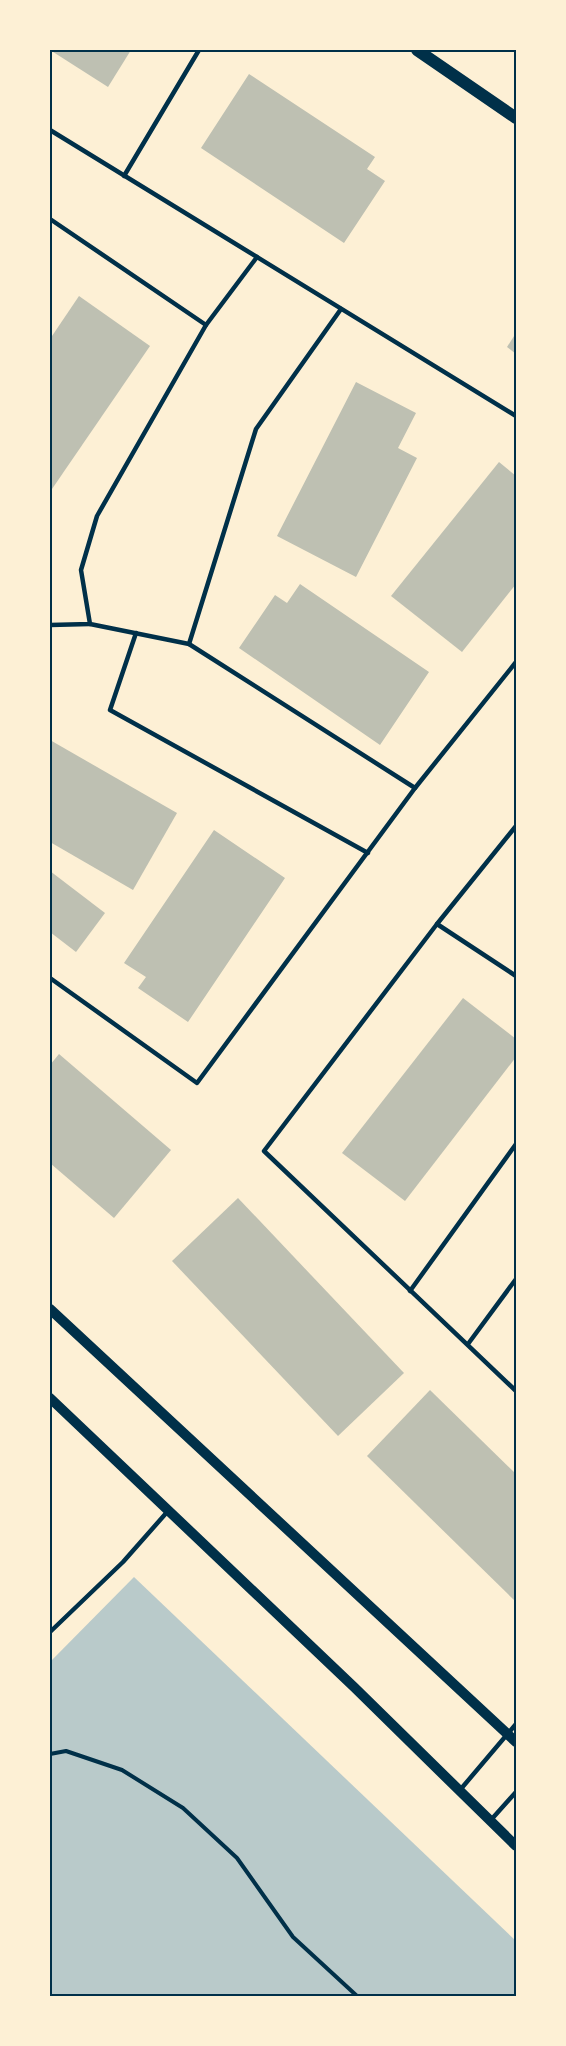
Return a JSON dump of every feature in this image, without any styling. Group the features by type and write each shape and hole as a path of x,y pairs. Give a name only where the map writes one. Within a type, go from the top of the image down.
{"main road":[{"path":"417,50 516,118"}],"street":[{"path":"50,1309 513,1738"},
{"path":"50,1398 354,1687 516,1846"}],"lane":[{"path":"124,176 198,50"},
{"path":"50,130 516,416"},
{"path":"50,219 206,325"},
{"path":"90,624 81,570 97,516 206,325 257,257"},
{"path":"189,644 256,429 341,309"},
{"path":"50,625 90,624 189,644 415,788"},
{"path":"136,633 111,710 368,853"},
{"path":"50,978 196,1083 415,788 516,662"},
{"path":"516,826 437,924 264,1151 516,1391"},
{"path":"437,924 516,976"},
{"path":"410,1291 516,1144"},
{"path":"468,1344 516,1279"},
{"path":"50,1632 123,1562 168,1511"},
{"path":"459,1791 513,1738 516,1724"},
{"path":"490,1821 516,1792"}],"path":[{"path":"50,1754 66,1751 122,1770 183,1808 237,1858 293,1937 357,1996"}],"shaded area":[{"path":"134,1577 516,1941 516,1996 50,1996 50,1662"}],"building":[{"path":"50,50 131,50 108,87"},
{"path":"249,74 375,157 367,169 385,181 344,243 201,148"},
{"path":"79,296 150,346 52,489 50,488 50,339"},
{"path":"516,333 516,354 507,347"},
{"path":"356,382 416,413 398,448 417,458 356,577 277,536"},
{"path":"499,462 516,476 516,584 462,652 391,596"},
{"path":"300,584 429,672 380,745 239,648 275,595 287,603"},
{"path":"50,740 177,813 133,890 50,842"},
{"path":"214,830 285,878 188,1022 138,988 146,977 124,963"},
{"path":"50,871 105,913 76,952 50,932"},
{"path":"463,998 516,1039 516,1057 405,1201 342,1153"},
{"path":"59,1054 171,1150 114,1218 50,1163 50,1065"},
{"path":"238,1198 404,1373 338,1436 172,1261"},
{"path":"430,1390 516,1474 516,1602 367,1456"}]}
